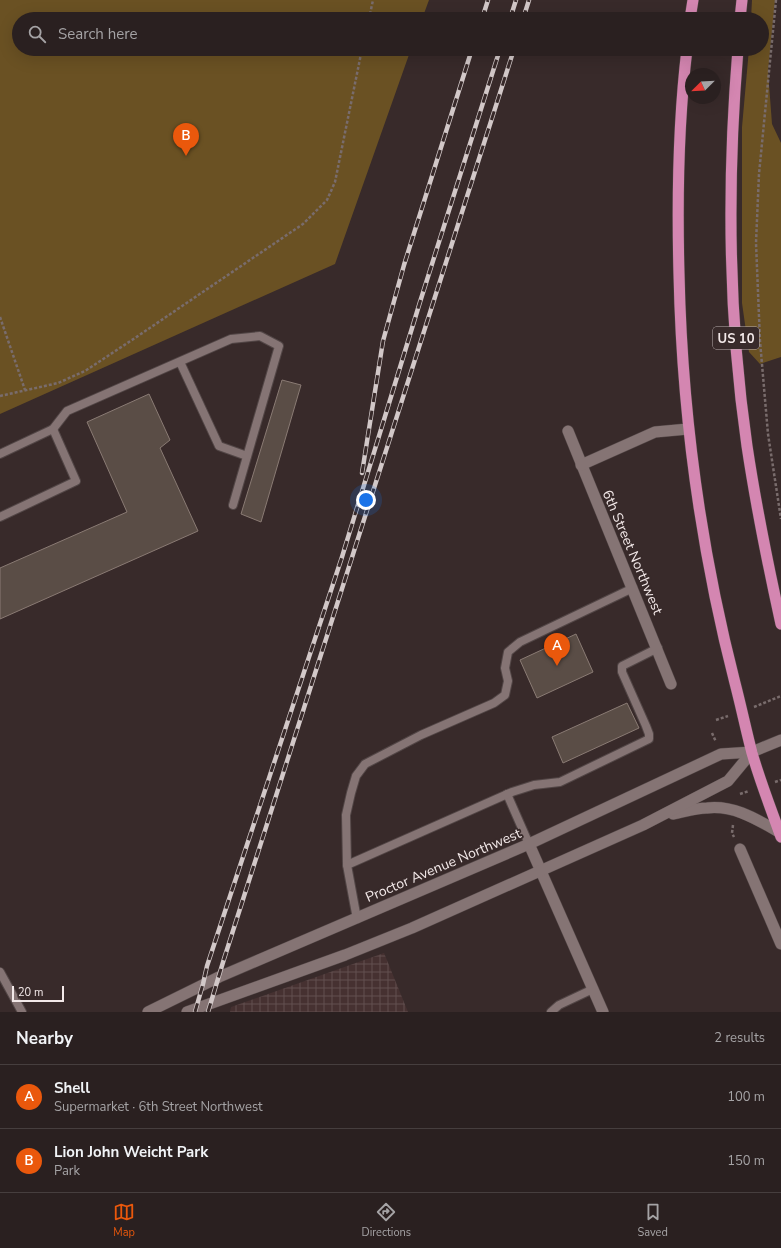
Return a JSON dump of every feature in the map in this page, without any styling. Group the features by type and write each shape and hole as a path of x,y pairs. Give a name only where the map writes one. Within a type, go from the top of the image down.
{"highway":[{"path":"691,12 693,0"},
{"path":"741,12 742,0"},
{"path":"686,56 682,96 677,207 680,318 688,430 696,490 716,602 752,752 780,834"},
{"name":"US 10","path":"737,56 732,122 732,284 747,445 766,552 781,624"}],"street":[{"path":"581,465 655,432 688,430"},
{"name":"6th Street Northwest","path":"568,431 658,648 671,684"},
{"name":"Proctor Avenue Northwest","path":"148,1012 219,977 529,844 721,754 752,752 781,740"},
{"name":"Proctor Avenue Northwest","path":"188,1012 372,945 541,871 658,817 728,781 752,752"},
{"path":"658,817 707,808 730,808 749,816 780,834"},
{"path":"529,844 603,1012"},
{"path":"740,848 781,944"}],"lane":[{"path":"0,454 53,428 66,412 231,339 260,336 279,346 232,505"},
{"path":"180,362 219,446 247,456"},
{"path":"0,517 76,481 53,428"},
{"path":"357,918 347,864 346,815 350,793 356,776 365,764 421,735 494,704 505,695 508,681 505,668 508,652 516,645 633,588"},
{"path":"347,864 507,794 524,788 560,782 649,739 646,726 622,672 622,666 658,648"},
{"path":"507,794 529,844"},
{"path":"0,972 22,1012"},
{"path":"551,1012 559,1005 593,989"}],"path":[{"path":"370,12 373,0"},
{"path":"776,0 759,174 756,243 760,341 768,434 781,519"},
{"path":"0,396 58,383 84,371 303,224 327,200 335,182 361,56"},
{"path":"0,317 25,390"}],"shaded area":[{"path":"0,0 429,0 425,12 12,12 12,56 409,56 335,264 0,414"},
{"path":"752,0 775,0 768,71 772,124 781,143 781,357 760,364 749,352 742,303 742,127 748,56 769,56 769,12 751,12"},
{"path":"384,953 408,1012 230,1012 231,1007"}],"building":[{"path":"282,380 301,385 261,522 241,514"},
{"path":"149,394 170,440 160,448 198,531 0,619 0,568 127,512 87,422"},
{"path":"576,634 593,672 537,698 520,660"},
{"path":"627,703 639,728 563,763 552,737"}],"railway":[{"path":"484,12 488,0"},
{"path":"512,12 516,0"},
{"path":"525,12 529,0"},
{"path":"362,473 383,341 404,265 470,56"},
{"path":"195,1012 207,966 342,557 420,302 498,56"},
{"path":"208,1012 512,56"}],"place":[{"name":"Lion John Weicht Park","path":"186,156"},
{"name":"Shell","path":"557,666"}]}
